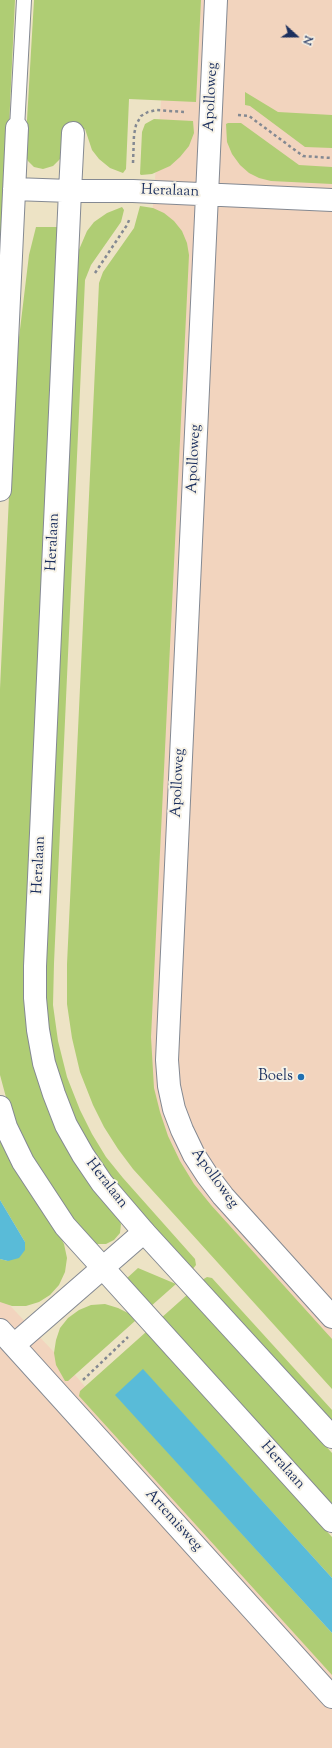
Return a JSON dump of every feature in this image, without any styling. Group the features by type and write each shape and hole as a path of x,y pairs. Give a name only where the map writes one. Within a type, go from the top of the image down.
{"street":[{"name":"Apolloweg","path":"216,0 168,1018 167,1060 169,1086 174,1109 182,1130 194,1155 207,1175 223,1196 332,1317"},
{"path":"0,490 17,128"},
{"name":"Heralaan","path":"73,133 35,958 35,998 38,1030 44,1063 66,1125 83,1155 102,1183 144,1232 332,1437"},
{"name":"Heralaan","path":"14,189 207,194"},
{"path":"207,194 332,200"},
{"name":"Heralaan","path":"0,1108 6,1127 23,1162 65,1226 332,1521"},
{"name":"Artemisweg","path":"144,1232 102,1268 7,1337 332,1696"}],"lane":[{"path":"17,128 24,0"}],"path":[{"name":"Heralaan","path":"94,275 127,225 131,214 134,135 136,125 141,116 156,110 211,113"},
{"path":"211,113 249,116 303,156 332,158"}],"shaded area":[{"path":"169,0 332,0 332,1350 165,1162 146,1116 147,281"},
{"path":"0,1295 69,1368 241,1567 332,1666 332,1748 0,1748"}],"green space":[{"path":"0,0 15,0 0,317"},
{"path":"34,0 201,0 196,102 129,99 126,169 123,173 110,168 99,159 92,150 85,129 64,130 64,149 60,159 53,166 43,169 34,167 28,161 25,154"},
{"path":"245,92 278,112 332,115 332,148 305,147 250,106 245,105"},
{"path":"154,119 193,121 194,133 189,146 170,166 152,174 141,175 142,132 145,124"},
{"path":"241,123 299,165 332,167 332,184 271,181 259,178 249,173 240,165 232,154 227,142 226,124"},
{"path":"140,206 153,208 164,213 174,221 182,231 187,243 189,255 151,1037 154,1088 168,1136 180,1161 194,1184 211,1205 332,1339 332,1389 133,1169 118,1149 104,1127 93,1105 80,1072 72,1038 67,1004 67,964 99,283 103,272 134,228"},
{"path":"122,207 124,210 121,222 91,265 85,280 53,1005 58,1041 67,1077 80,1110 92,1134 106,1157 123,1178 195,1259 196,1265 192,1270 110,1177 91,1150 75,1121 54,1060 48,1032 45,985 78,252 87,231 94,222 107,213"},
{"path":"36,227 59,227 28,1032 121,1224 120,1233 114,1240 106,1244 97,1244 89,1239 69,1216 51,1190 21,1136 7,1101 0,1075 0,689 16,346 18,346 29,255"},
{"path":"0,1135 34,1200 58,1232 64,1244 67,1258 65,1272 59,1285 50,1295 39,1302 26,1306 12,1306 0,1302 0,1259 8,1261 25,1242 0,1200"},
{"path":"138,1268 176,1284 150,1307 126,1279"},
{"path":"207,1277 212,1278 332,1410 332,1424 202,1280"},
{"path":"188,1294 332,1453 332,1508 160,1319"},
{"path":"105,1304 130,1314 135,1321 68,1381 65,1381 56,1365 54,1353 60,1328 68,1318 79,1310 91,1305"},
{"path":"146,1332 332,1537 332,1578 143,1370 116,1395 332,1633 332,1675 79,1396 80,1391"}],"water":[{"path":"0,1200 25,1242 25,1250 19,1258 8,1261 0,1259"},
{"path":"143,1369 332,1578 332,1633 115,1395"}],"place":[{"name":"Boels","path":"301,1077"}]}
